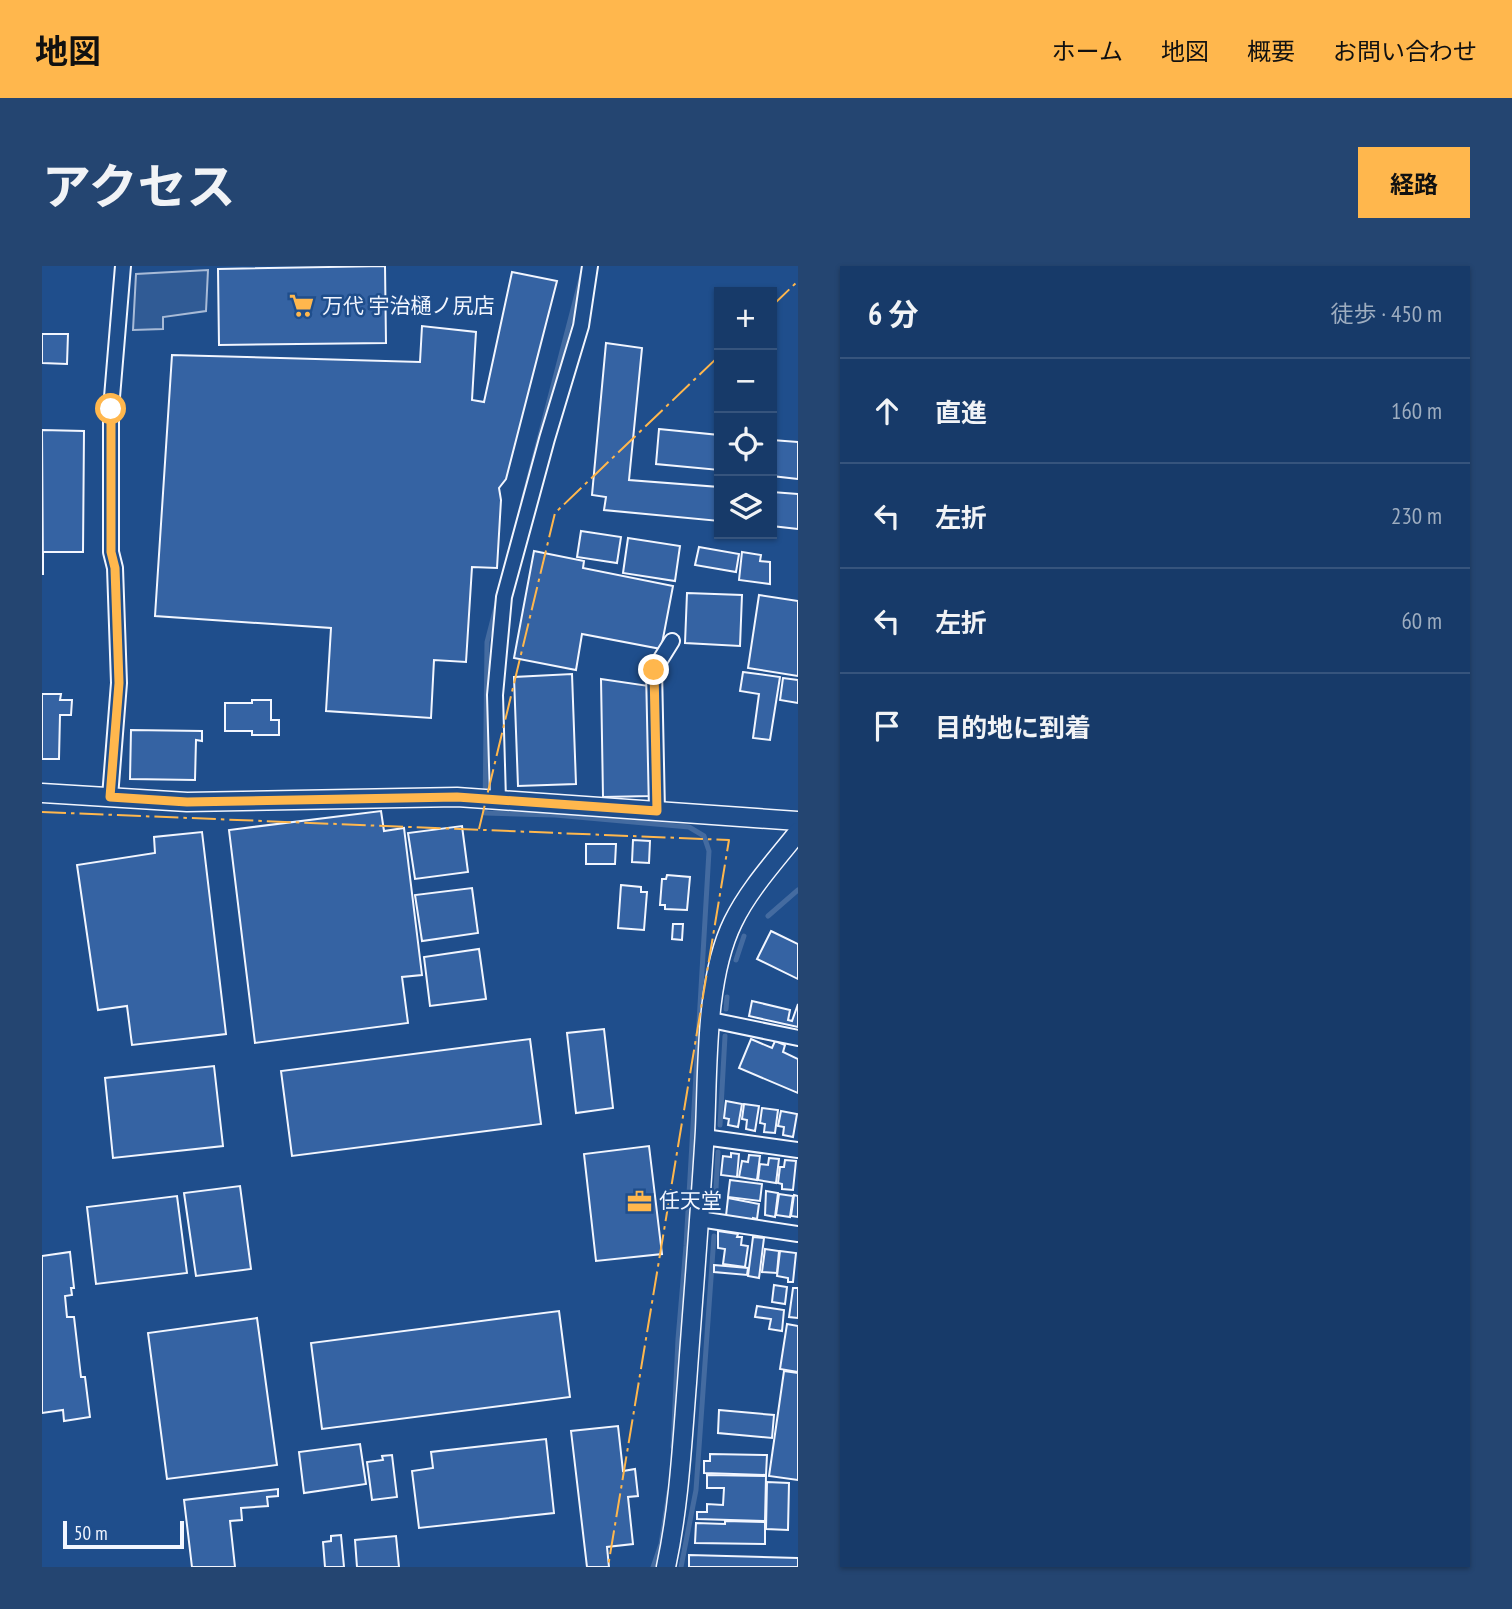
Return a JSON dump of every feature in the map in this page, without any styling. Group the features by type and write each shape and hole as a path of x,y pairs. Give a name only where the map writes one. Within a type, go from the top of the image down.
{"street":[{"path":"110,797 119,683 115,568 111,552 111,409 123,266"},
{"path":"498,800 495,695 504,597 581,326 590,266"},
{"path":"657,811 654,670 673,641"},
{"path":"42,793 187,802 457,797 798,821"},
{"path":"666,1567 673,1533 681,1460 711,1020 718,963 733,922 760,881 798,832"},
{"path":"711,1020 798,1038"},
{"path":"704,1137 798,1150"},
{"path":"699,1219 798,1234"}],"shaded area":[{"path":"208,270 206,311 163,317 163,329 133,330 136,274"}],"building":[{"name":"万代 宇治樋ノ尻店","path":"385,266 386,343 219,345 218,269"},
{"path":"512,272 557,281 506,479 499,488 501,500 497,568 472,567 466,662 434,660 431,718 326,711 331,628 155,616 172,355 420,362 422,326 476,332 472,400 484,402"},
{"path":"42,334 68,334 67,364 42,363"},
{"path":"606,343 642,348 629,480 714,487 714,521 604,510 606,497 592,495"},
{"path":"659,429 714,434 714,470 656,464"},
{"path":"42,430 84,431 83,552 43,552 43,575"},
{"path":"777,440 798,442 798,479 777,477"},
{"path":"777,492 798,494 798,529 777,527"},
{"path":"581,531 621,537 617,563 577,557"},
{"path":"628,538 680,546 675,581 623,573"},
{"path":"699,547 739,554 736,572 695,565"},
{"path":"534,551 584,561 583,568 673,586 661,649 582,634 576,670 514,658"},
{"path":"742,552 761,555 760,561 770,562 770,584 739,580"},
{"path":"687,593 742,595 740,646 685,643"},
{"path":"759,595 798,601 798,676 748,668"},
{"path":"743,672 780,677 770,740 753,738 759,694 740,691"},
{"path":"572,674 576,784 518,786 514,677"},
{"path":"783,678 798,680 798,703 780,700"},
{"path":"601,679 649,686 650,796 603,797"},
{"path":"42,694 61,694 60,700 72,700 71,715 60,715 59,759 42,759"},
{"path":"252,700 271,700 271,720 279,720 279,735 225,731 225,703 252,703"},
{"path":"131,730 202,731 202,741 196,740 195,780 130,779"},
{"path":"381,811 384,831 404,828 422,975 402,977 408,1023 255,1043 229,830"},
{"path":"462,826 468,872 415,879 408,833"},
{"path":"202,832 226,1034 132,1045 127,1006 98,1010 77,865 155,853 154,837"},
{"path":"633,840 650,841 649,863 632,862"},
{"path":"586,844 616,844 615,864 586,864"},
{"path":"667,875 690,877 687,910 665,909 665,905 660,905 662,879 666,879"},
{"path":"621,885 641,887 641,892 647,892 644,930 618,928"},
{"path":"472,888 478,933 422,941 415,895"},
{"path":"673,924 683,924 682,940 672,939"},
{"path":"771,931 798,944 798,979 757,959"},
{"path":"479,949 486,999 430,1006 424,957"},
{"path":"752,1001 790,1010 788,1020 792,1021 798,1004 798,1027 749,1016"},
{"path":"604,1029 613,1108 576,1113 567,1033"},
{"path":"530,1039 541,1124 292,1156 281,1071"},
{"path":"751,1039 772,1048 775,1041 785,1045 783,1052 798,1059 798,1093 739,1068"},
{"path":"214,1066 223,1146 113,1158 105,1078"},
{"path":"726,1101 742,1104 738,1127 728,1125 729,1119 724,1118"},
{"path":"744,1104 759,1106 755,1131 746,1129 747,1120 742,1119"},
{"path":"762,1108 778,1110 775,1133 764,1132 765,1124 760,1123"},
{"path":"781,1111 797,1114 793,1137 783,1135 784,1127 778,1126"},
{"path":"649,1146 662,1254 596,1261 584,1154"},
{"path":"731,1153 739,1154 737,1177 721,1175 723,1156 731,1157"},
{"path":"749,1155 760,1156 757,1180 739,1177 742,1161 748,1162"},
{"path":"769,1158 779,1159 776,1183 758,1180 760,1164 768,1165"},
{"path":"785,1160 796,1161 793,1190 782,1189 782,1184 778,1183 780,1167 784,1167"},
{"path":"730,1180 762,1184 760,1201 728,1197"},
{"path":"240,1186 251,1269 196,1276 184,1193"},
{"path":"766,1191 778,1193 775,1217 765,1215"},
{"path":"779,1194 793,1196 790,1217 776,1215"},
{"path":"794,1195 798,1196 798,1217 791,1216"},
{"path":"177,1196 187,1273 96,1284 87,1207"},
{"path":"728,1198 759,1204 757,1219 753,1218 753,1221 726,1216"},
{"path":"718,1231 742,1237 741,1245 748,1246 745,1267 723,1264 725,1249 718,1248"},
{"path":"753,1237 764,1238 759,1278 748,1276"},
{"path":"765,1249 779,1251 777,1273 762,1272"},
{"path":"780,1251 796,1253 793,1282 777,1276"},
{"path":"70,1252 74,1288 71,1288 72,1295 65,1296 67,1317 74,1317 81,1377 85,1377 90,1417 64,1421 63,1410 42,1413 42,1256"},
{"path":"714,1265 748,1268 747,1275 714,1272"},
{"path":"774,1285 787,1287 785,1304 772,1302"},
{"path":"793,1288 798,1288 798,1318 789,1317"},
{"path":"757,1306 784,1310 782,1331 769,1329 771,1319 755,1317"},
{"path":"559,1311 570,1397 322,1429 311,1343"},
{"path":"257,1318 277,1465 167,1479 148,1333"},
{"path":"787,1324 798,1326 798,1372 780,1369"},
{"path":"784,1371 798,1373 798,1480 769,1476"},
{"path":"719,1410 774,1415 772,1438 718,1433"},
{"path":"618,1426 623,1471 635,1469 638,1496 628,1497 633,1544 607,1547 609,1567 587,1567 571,1431"},
{"path":"546,1439 554,1513 419,1528 412,1471 433,1468 431,1452"},
{"path":"360,1444 366,1484 304,1493 299,1452"},
{"path":"710,1454 767,1455 766,1475 704,1473 704,1461 710,1461"},
{"path":"392,1455 397,1497 372,1500 367,1462 383,1460 382,1456"},
{"path":"707,1475 766,1476 765,1521 697,1519 697,1512 707,1512 707,1504 723,1505 724,1488 707,1488"},
{"path":"767,1482 789,1483 788,1530 766,1529"},
{"path":"278,1489 278,1496 267,1497 268,1506 241,1508 242,1520 230,1521 235,1567 192,1567 184,1500"},
{"path":"725,1521 765,1522 765,1544 695,1543 696,1523 725,1524"},
{"path":"341,1535 344,1567 325,1567 323,1542 331,1541 331,1536"},
{"path":"396,1536 399,1567 357,1567 355,1540"},
{"path":"689,1555 798,1558 798,1567 689,1567"}],"waterway":[{"path":"523,501 584,267"},
{"path":"498,599 487,642 485,813 555,815 689,827 704,836 709,851 673,1447"},
{"path":"768,916 798,890"},
{"path":"736,960 744,936"},
{"path":"726,1009 727,997"},
{"path":"720,1125 725,1036"},
{"path":"715,1207 718,1152"},
{"path":"681,1567 696,1490 714,1236"},
{"path":"653,1567 661,1544 669,1492"}],"power":[{"path":"777,301 798,281"},
{"path":"479,829 555,513 714,361"},
{"path":"42,812 729,840 608,1567"}],"place":[{"name":"万代 宇治樋ノ尻店","path":"302,306"},
{"name":"任天堂","path":"639,1201"}],"route":[{"path":"111,409 111,552 115,568 119,683 110,797 187,802 457,797 657,811 654,670"}]}
